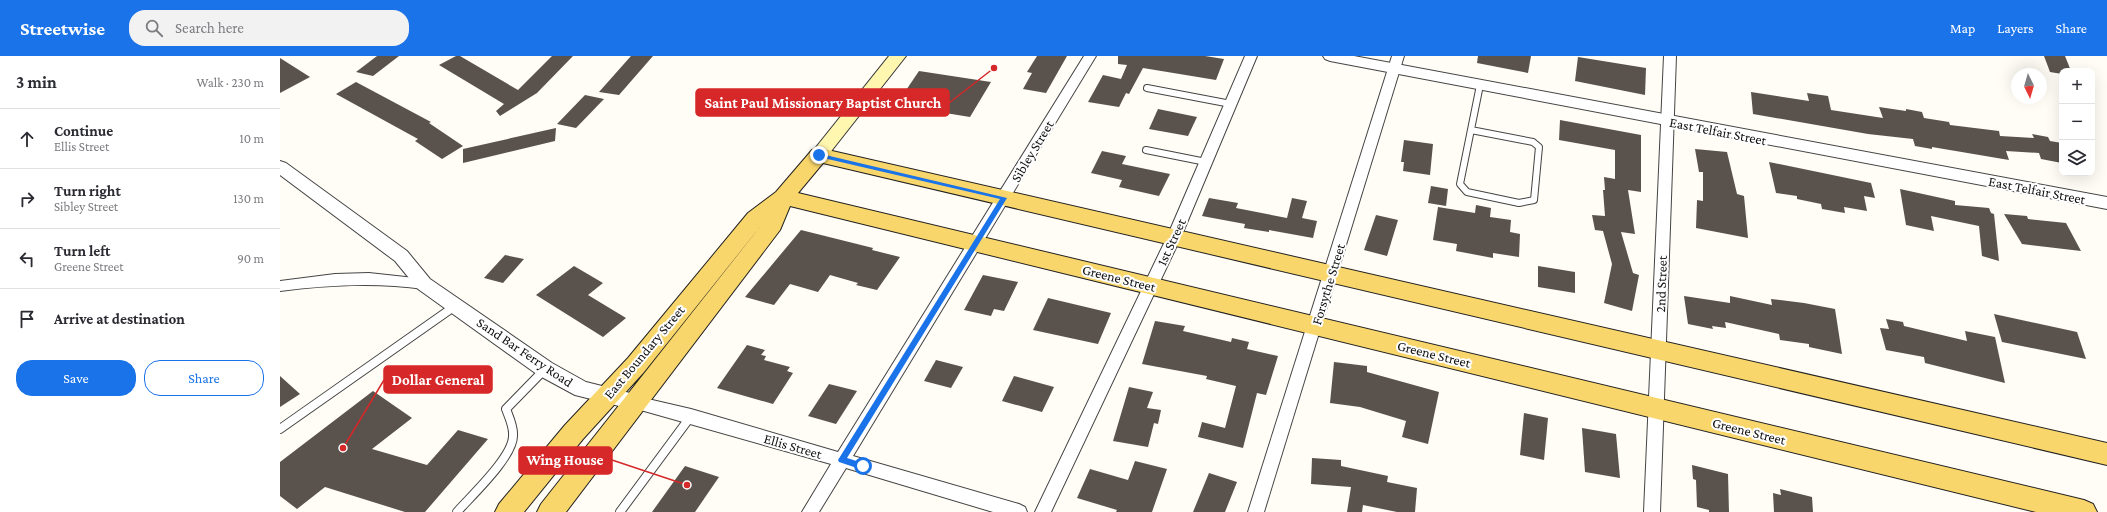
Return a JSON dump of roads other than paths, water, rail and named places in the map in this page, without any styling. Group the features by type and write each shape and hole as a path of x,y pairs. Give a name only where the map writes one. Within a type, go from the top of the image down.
{"main road":[{"name":"East Boundary Street","path":"508,512 574,432 636,365 755,218 784,196 819,155 898,56"},
{"path":"819,155 2107,454"},
{"name":"East Boundary Street","path":"550,512 773,225 784,196"},
{"name":"Greene Street","path":"784,196 1151,286 1316,324 2084,512"}],"street":[{"name":"Sibley Street","path":"810,512 1090,56"},
{"name":"1st Street","path":"1043,512 1174,237 1251,56"},
{"name":"East Telfair Street","path":"1330,56 1396,62 1480,85 2107,203"},
{"name":"2nd Street","path":"1652,512 1670,56"},
{"name":"Forsythe Street","path":"1256,512 1316,324 1396,62"},
{"name":"Sand Bar Ferry Road","path":"280,167 401,256 424,284 546,369 582,389 635,402"},
{"path":"280,286 364,277 392,278 424,284"},
{"name":"Ellis Street","path":"635,402 691,416 1019,512"}],"lane":[{"path":"1471,130 1533,142 1539,147 1534,200 1520,203 1467,192 1460,184 1480,85"},
{"path":"1147,88 1231,104"},
{"path":"1146,150 1206,162"},
{"path":"280,429 456,306"},
{"path":"457,512 506,454 514,438 512,424 506,409 546,369"},
{"path":"620,512 691,416"}],"place":[{"name":"Saint Paul Missionary Baptist Church","path":"994,68"},
{"name":"Dollar General","path":"343,448"},
{"name":"Wing House","path":"687,485"}]}
